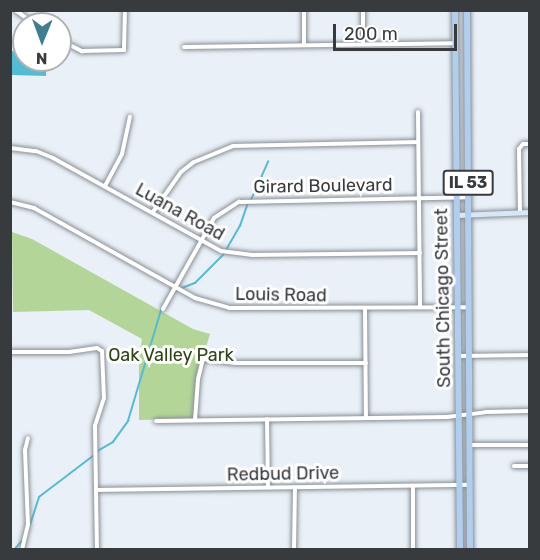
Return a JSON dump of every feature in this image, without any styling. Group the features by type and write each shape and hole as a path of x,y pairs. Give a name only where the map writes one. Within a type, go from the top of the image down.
{"main road":[{"name":"South Chicago Street","path":"454,10 460,549"},
{"name":"South Chicago Street","path":"468,10 470,549"}],"street":[{"path":"72,46 82,51 124,50 125,10"},
{"path":"304,10 304,45"},
{"path":"363,10 363,44"},
{"path":"184,47 455,43"},
{"path":"418,112 420,307"},
{"path":"105,186 123,154 129,117"},
{"path":"153,212 181,172 211,153 233,146 418,142"},
{"path":"519,213 520,146 530,144"},
{"name":"Luana Road","path":"10,148 36,151 53,158 221,251 238,255 420,253"},
{"name":"Girard Boulevard","path":"163,309 214,218 238,202 469,197"},
{"name":"Louis Road","path":"10,202 34,208 174,288 203,301 229,308 469,307"},
{"path":"457,215 530,212"},
{"path":"365,308 366,418"},
{"path":"10,352 47,350 69,352 97,348 102,351 104,398 95,426 97,549"},
{"path":"459,356 530,355"},
{"path":"195,420 198,379 203,358 236,363 366,363"},
{"path":"156,421 366,418 530,411"},
{"path":"267,419 268,487"},
{"path":"22,549 28,525 26,468 28,438"},
{"path":"470,445 530,446"},
{"path":"514,466 530,466"},
{"name":"Redbud Drive","path":"96,490 470,485"},
{"path":"413,486 413,549"},
{"path":"294,549 295,488"}],"green space":[{"name":"Oak Valley Park","path":"12,232 32,239 193,329 210,334 196,380 194,419 139,420 139,357 142,339 89,310 13,312"}],"water":[{"path":"11,50 12,72 46,72 46,76 11,75"}],"waterway":[{"path":"251,200 268,162"},
{"path":"226,250 240,226 248,203"},
{"path":"182,288 195,283 223,255"},
{"path":"96,452 113,442 128,421 161,310"},
{"path":"30,525 39,497 93,456"},
{"path":"14,550 21,542"}]}
